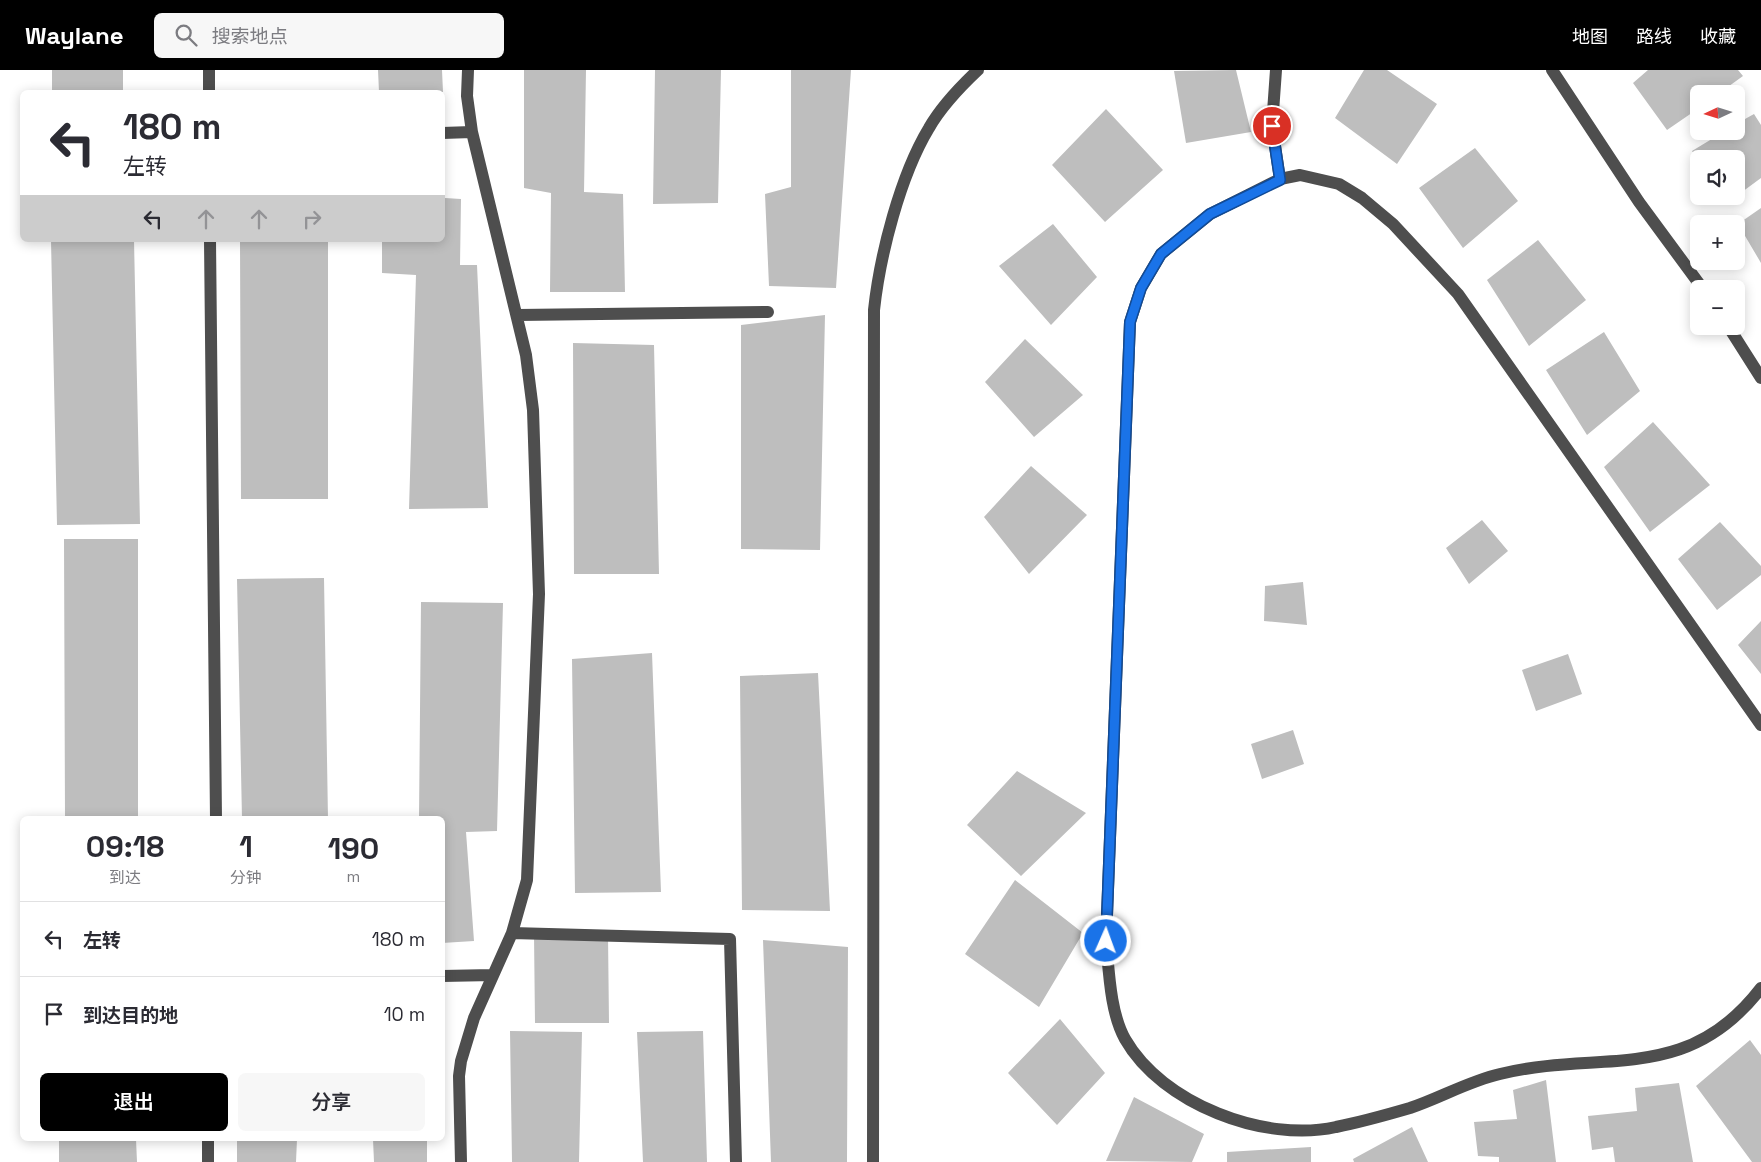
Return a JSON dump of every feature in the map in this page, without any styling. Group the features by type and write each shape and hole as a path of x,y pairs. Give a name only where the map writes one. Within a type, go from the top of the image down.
{"street":[{"path":"209,70 209,90"},
{"path":"460,1162 459,1076 461,1062 467,1037 512,933 527,880 539,594 533,410 526,355 518,315 472,132 467,96 468,70"},
{"path":"1276,70 1272,126 1280,180"},
{"path":"1552,70 1639,202 1696,280"},
{"path":"874,1162 874,310 878,276 914,157 929,128 972,72"},
{"path":"445,133 472,132"},
{"path":"1761,726 1458,294 1393,224 1362,198 1339,184 1319,179 1300,175 1280,180 1210,214 1161,254 1141,288 1130,322 1106,941 1112,1000 1125,1039 1148,1068 1188,1099 1234,1121 1290,1131 1334,1128 1410,1108 1498,1074 1529,1068 1633,1061 1678,1050 1717,1032 1748,1005 1761,988"},
{"path":"210,242 216,816"},
{"path":"518,315 768,312"},
{"path":"1734,335 1761,378"},
{"path":"512,933 730,939 736,1162"},
{"path":"445,976 493,975"},
{"path":"208,1141 208,1162"}],"building":[{"path":"52,70 123,70 123,90 52,90"},
{"path":"378,70 442,70 443,90 379,90"},
{"path":"524,70 586,70 584,192 623,194 625,292 550,292 551,193 524,188"},
{"path":"655,70 721,70 718,203 653,204"},
{"path":"791,70 851,70 836,288 769,286 765,194 791,187"},
{"path":"1236,70 1251,132 1186,143 1174,71"},
{"path":"1364,70 1387,70 1437,104 1397,164 1335,118"},
{"path":"1648,70 1738,70 1743,76 1730,85 1690,85 1690,114 1667,130 1633,83"},
{"path":"1106,109 1163,170 1105,222 1052,165"},
{"path":"1754,114 1761,125 1761,178 1745,190 1745,150 1694,150 1710,140 1745,140 1745,119"},
{"path":"1475,148 1518,201 1463,248 1419,188"},
{"path":"445,198 461,199 460,265 477,265 488,508 409,509 416,275 382,273 382,242 445,242"},
{"path":"1761,208 1761,263 1745,236 1745,219"},
{"path":"1053,224 1097,277 1051,325 999,266"},
{"path":"1538,240 1586,300 1529,346 1487,280"},
{"path":"51,242 134,242 140,524 57,525"},
{"path":"240,242 328,242 328,499 241,499"},
{"path":"825,315 820,550 741,549 741,325"},
{"path":"1604,332 1640,391 1587,435 1546,370"},
{"path":"1025,339 1083,395 1034,437 985,382"},
{"path":"573,343 654,345 659,574 574,574"},
{"path":"1653,422 1710,485 1650,532 1604,467"},
{"path":"1031,466 1087,515 1029,574 984,517"},
{"path":"1482,520 1508,551 1469,584 1446,548"},
{"path":"1720,522 1761,566 1761,575 1717,610 1678,559"},
{"path":"64,539 138,539 138,816 65,816"},
{"path":"324,578 328,816 242,816 237,579"},
{"path":"1303,582 1307,625 1264,621 1265,586"},
{"path":"421,602 503,603 497,831 466,832 474,941 445,943 445,816 419,816"},
{"path":"1761,621 1761,674 1738,645"},
{"path":"652,653 661,892 575,893 572,659"},
{"path":"1568,654 1582,694 1536,711 1522,670"},
{"path":"818,673 830,911 742,910 740,676"},
{"path":"1293,730 1304,764 1262,779 1251,744"},
{"path":"1017,771 1086,813 1021,876 967,825"},
{"path":"1015,880 1083,933 1039,1007 965,954"},
{"path":"534,934 608,935 609,1023 535,1023"},
{"path":"763,940 848,947 847,1162 771,1162"},
{"path":"1060,1019 1105,1073 1057,1125 1008,1073"},
{"path":"510,1031 582,1032 579,1162 512,1162"},
{"path":"703,1031 707,1162 643,1162 637,1032"},
{"path":"1750,1040 1761,1055 1761,1162 1752,1162 1696,1086"},
{"path":"1546,1080 1556,1162 1499,1162 1499,1157 1478,1156 1474,1122 1517,1119 1513,1090"},
{"path":"1679,1083 1693,1162 1615,1162 1613,1147 1592,1150 1588,1116 1637,1111 1635,1088"},
{"path":"1134,1097 1204,1134 1192,1162 1106,1161"},
{"path":"1412,1127 1428,1162 1354,1162 1353,1159"},
{"path":"59,1141 136,1141 137,1162 59,1162"},
{"path":"237,1141 297,1141 296,1162 237,1162"},
{"path":"373,1141 427,1141 427,1162 374,1162"},
{"path":"1311,1147 1311,1162 1227,1162 1227,1152"}],"route":[{"path":"1106,941 1130,322 1141,288 1161,254 1210,214 1280,180 1272,126"}]}
